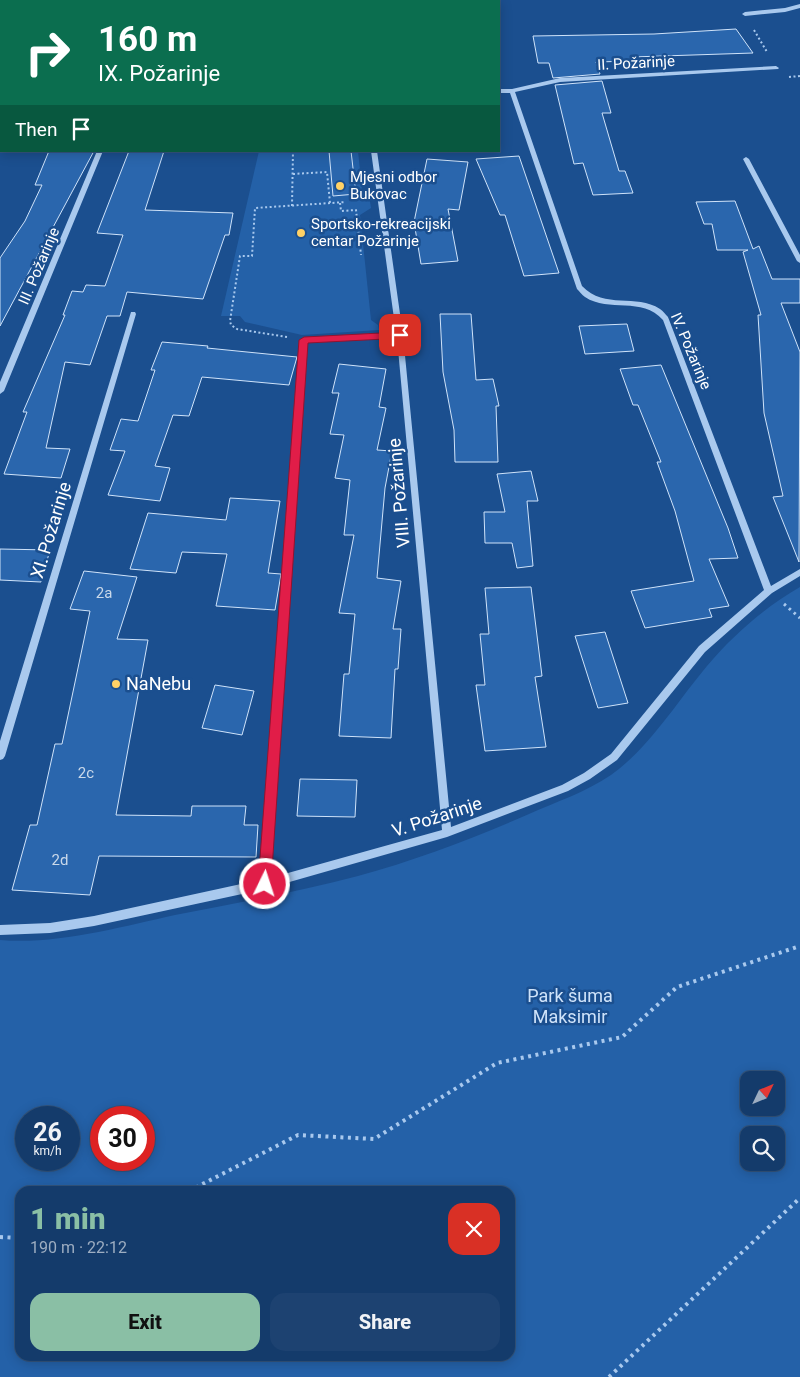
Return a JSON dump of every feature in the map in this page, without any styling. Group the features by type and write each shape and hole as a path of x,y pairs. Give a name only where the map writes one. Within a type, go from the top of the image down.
{"street":[{"path":"746,14 785,10 800,6"},
{"name":"II. Požarinje","path":"500,91 512,91 560,80 776,68"},
{"name":"IV. Požarinje","path":"512,91 579,287 583,293 596,299 649,307 657,310 666,319 769,591"},
{"name":"III. Požarinje","path":"0,391 100,152"},
{"name":"VIII. Požarinje","path":"374,152 400,335 447,833"},
{"path":"746,159 800,261"},
{"name":"XI. Požarinje","path":"0,756 133,314"},
{"path":"265,884 304,340 400,335"},
{"name":"V. Požarinje","path":"0,930 50,928 94,921 265,884 447,833 565,788 587,776 614,757 702,649 769,591 800,572"}],"path":[{"path":"746,14 776,68"},
{"path":"292,206 293,152"},
{"path":"293,174 327,172 330,203"},
{"path":"304,340 236,329 231,325 230,321 240,256 252,256 255,208 346,202"},
{"path":"340,203 341,211 356,210 361,255"},
{"path":"199,1186 298,1135 374,1139 497,1063 622,1037 677,987 800,946"},
{"path":"609,1377 800,1198"},
{"path":"0,1238 15,1238"}],"green space":[{"name":"Sportsko-rekreacijski centar Požarinje","path":"259,152 358,152 362,190 369,195 371,208 360,215 371,320 378,325 379,330 302,335 245,322 240,316 221,316"},
{"name":"Park šuma Maksimir","path":"800,587 800,1377 0,1377 0,940 43,940 88,934 290,892 380,870 487,832 591,787 625,764 662,724 707,666 750,622"}],"building":[{"path":"736,29 753,53 632,57 633,61 596,62 600,74 553,78 549,63 538,63 533,36 654,34"},
{"path":"602,81 611,113 602,113 619,171 625,171 633,193 593,195 583,163 574,164 555,85"},
{"path":"49,152 93,152 0,326 0,258 25,221 42,185 35,185"},
{"path":"129,152 164,152 145,210 233,213 229,235 225,235 203,299 127,292 120,316 107,316 90,365 65,362 46,448 70,449 61,478 4,474 27,412 23,412 65,315 63,315 72,291 83,292 86,285 105,286 123,235 97,233"},
{"path":"329,152 351,152 356,194 333,196"},
{"path":"519,156 559,273 524,276 505,215 500,215 476,159"},
{"path":"427,159 468,162 459,210 448,209 458,261 421,264 414,222"},
{"path":"735,201 753,249 759,246 772,279 800,279 800,303 781,303 800,352 799,562 773,497 783,496 764,413 758,315 761,315 743,252 748,250 717,250 712,224 704,224 696,202"},
{"path":"440,314 471,314 476,380 493,379 499,406 496,406 498,462 455,462 454,430 443,372"},
{"path":"627,324 634,351 585,354 579,326"},
{"path":"162,342 297,357 289,385 202,377 189,416 173,415 155,466 170,468 160,501 108,495 125,451 110,450 121,419 138,421 155,370 151,370"},
{"path":"339,364 386,369 379,407 386,408 377,450 392,451 385,488 377,578 401,581 393,629 401,629 398,669 395,669 391,738 339,736 344,674 349,674 355,614 339,613 354,535 344,535 350,480 335,478 344,435 330,434 339,393 332,393"},
{"path":"661,365 728,528 738,558 709,559 729,606 709,609 712,617 645,628 631,591 694,581 675,511 657,462 661,462 638,405 633,405 620,369"},
{"path":"531,471 538,501 527,501 533,566 517,568 512,543 485,543 484,512 505,512 497,474"},
{"path":"230,498 280,501 268,573 281,574 275,610 216,606 227,554 182,552 176,573 130,569 148,513 226,520"},
{"path":"0,549 50,550 41,582 0,580"},
{"path":"84,571 137,577 117,639 148,640 116,815 191,816 192,806 246,806 244,825 258,825 256,857 99,856 90,895 12,890 30,825 37,825 55,744 62,744 90,611 70,609"},
{"path":"531,587 542,676 535,677 546,747 485,751 476,685 485,685 480,634 489,634 485,588"},
{"path":"605,632 628,703 598,708 575,636"},
{"path":"215,685 254,691 242,735 202,728"},
{"path":"300,779 357,780 355,817 297,816"}],"place":[{"name":"Mjesni odbor Bukovac","path":"340,186"},
{"name":"Sportsko-rekreacijski centar Požarinje","path":"301,233"},
{"name":"NaNebu","path":"116,684"}],"route":[{"path":"265,884 304,340 400,335"}]}
